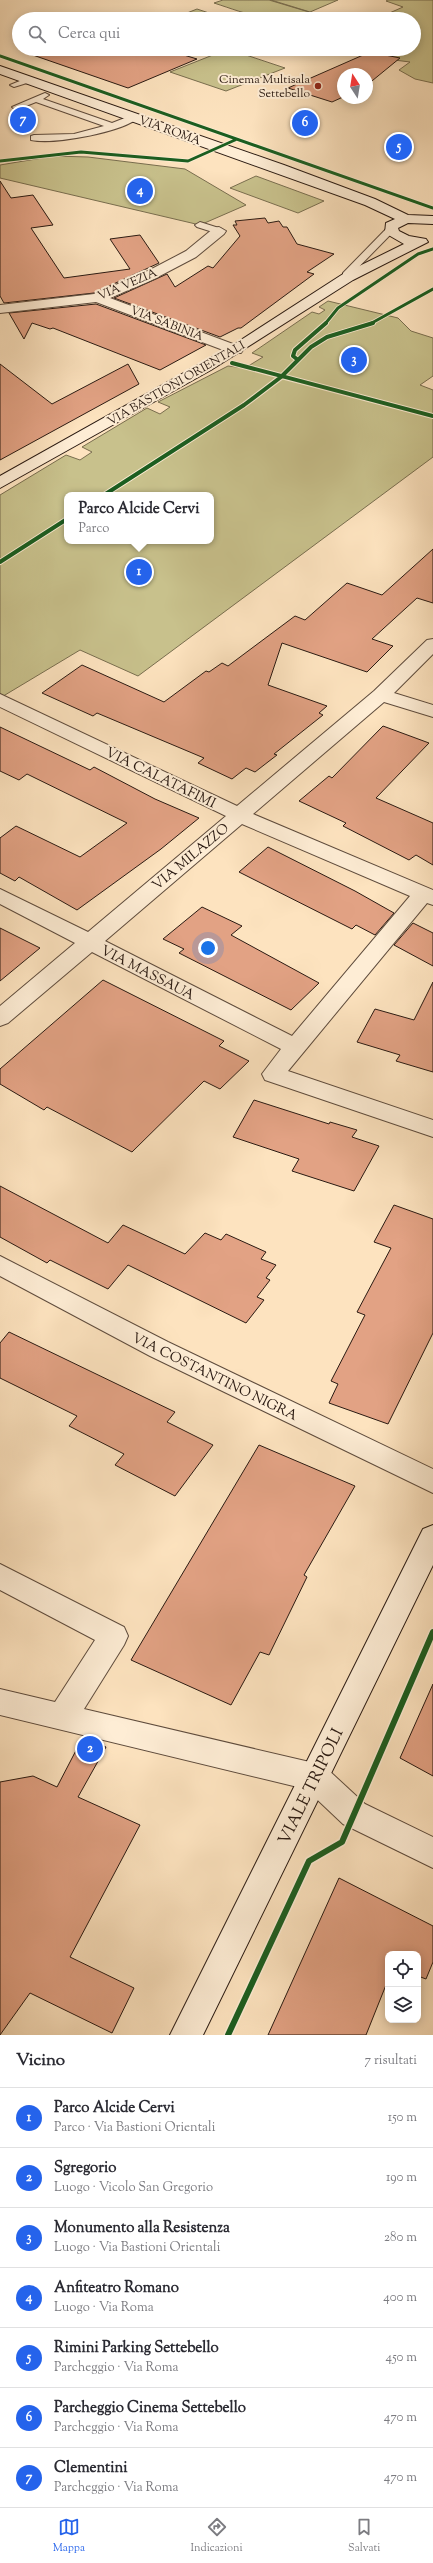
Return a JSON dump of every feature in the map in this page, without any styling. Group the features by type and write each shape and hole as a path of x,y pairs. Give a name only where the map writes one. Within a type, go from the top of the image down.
{"street":[{"name":"VIA ROMA","path":"0,70 370,202 406,219"},
{"path":"427,241 400,238 390,230 394,223 406,219 433,220"},
{"name":"VIA VEZIA","path":"0,309 97,298 149,276 191,254 219,231"},
{"name":"VIA BASTIONI ORIENTALI","path":"0,483 236,350 346,275 398,249 427,241"},
{"name":"VIA SABINIA","path":"97,298 236,350"},
{"name":"VIA MILAZZO","path":"0,1018 381,694 433,644"},
{"path":"381,694 433,711"},
{"name":"VIA CALATAFIMI","path":"0,700 239,815 428,895"},
{"path":"428,895 273,1074 433,1129"},
{"name":"VIA MASSAUA","path":"0,896 296,1047"},
{"name":"VIA COSTANTINO NIGRA","path":"0,1265 159,1349 433,1482"},
{"name":"VIALE TRIPOLI","path":"186,2035 433,1537"},
{"path":"0,1576 114,1636 62,1717"},
{"path":"0,1702 314,1777 354,1814 433,1853"}],"lane":[{"path":"14,85 27,80"},
{"path":"16,107 57,90"},
{"path":"36,99 114,127"},
{"path":"34,138 55,139 104,131 135,117"},
{"path":"200,225 219,231"},
{"name":"VIA BASTIONI ORIENTALI","path":"346,275 390,230"}],"shaded area":[{"path":"223,0 269,0 309,12 242,12 214,3"},
{"path":"271,0 338,0 310,12"},
{"path":"433,0 433,83 415,79 399,70 410,62 363,56 421,56 421,12 392,12 403,7 386,1"},
{"path":"197,9 206,12 190,12"},
{"path":"210,56 249,56 285,68 226,91 170,72"},
{"path":"54,156 88,157 185,169 246,205 200,225 0,178 0,165"},
{"path":"256,176 324,201 298,213 230,188"},
{"path":"328,301 398,318 411,331 433,338 433,376 420,385 433,390 433,457 138,676 80,650 0,698 0,495 66,455 80,460 92,452 82,447 147,408 160,414 170,407 158,402 228,366 245,368 263,357 252,353 312,312 319,314 325,310 319,307"}],"building":[{"path":"36,56 187,56 197,59 128,88"},
{"path":"361,56 390,56 400,58 373,80 373,68 337,68 337,100 332,102 288,88"},
{"path":"0,181 11,198 33,195 53,225 31,228 64,278 130,269 110,239 140,235 159,263 94,293 4,303 0,296"},
{"path":"265,218 268,223 279,221 283,227 287,227 297,244 334,254 307,272 314,274 241,328 220,337 114,298 167,274 175,287 208,266 213,268 240,236 233,225 237,225 235,221"},
{"path":"96,304 206,345 160,370 53,328 50,329 32,323 24,339 9,313"},
{"path":"0,364 52,404 128,364 139,384 0,460"},
{"path":"433,549 433,603 417,598 372,639 393,646 367,672 282,643 268,685 327,706 319,713 323,715 274,754 277,755 255,772 246,768 232,779 198,763 204,758 97,713 93,716 42,693 82,665 164,702 206,671 209,672 222,663 228,666 295,616 305,620 347,583 382,595"},
{"path":"383,726 429,743 376,798 433,823 433,865 416,855 409,860 343,826 346,823 299,801 329,776 332,778"},
{"path":"0,727 90,770 94,767 155,799 199,818 161,849 77,910 19,877 15,881 0,873 0,838 16,826 80,857 127,823 27,774 19,780 0,771"},
{"path":"268,847 355,891 394,913 375,935 356,925 352,929 239,872"},
{"path":"202,907 242,926 231,935 319,983 291,1010 179,953 184,949 163,939"},
{"path":"413,923 433,933 433,966 394,945"},
{"path":"0,928 40,948 0,981"},
{"path":"103,980 224,1041 219,1046 249,1061 220,1089 204,1081 132,1152 47,1107 44,1110 0,1084 0,1069"},
{"path":"433,982 433,1072 396,1061 400,1055 357,1042 375,1009 414,1020"},
{"path":"254,1100 329,1124 330,1122 357,1130 352,1137 379,1146 354,1191 292,1171 299,1159 233,1137"},
{"path":"0,1186 108,1243 123,1225 185,1254 205,1233 221,1240 226,1234 266,1252 261,1259 276,1265 266,1278 270,1280 257,1297 264,1300 246,1323 128,1265 108,1289 50,1260 47,1263 0,1237"},
{"path":"394,1205 433,1219 433,1333 388,1424 329,1403 338,1384 331,1381 365,1315 357,1312 391,1248 374,1242"},
{"path":"9,1332 175,1412 167,1422 213,1445 175,1496 115,1465 124,1454 69,1426 77,1416 0,1378 0,1343"},
{"path":"259,1445 355,1486 304,1575 307,1577 269,1655 260,1652 231,1705 131,1660"},
{"path":"433,1684 433,1776 400,1758"},
{"path":"83,1737 106,1747 78,1797 140,1825 70,1957 134,1988 112,2033 30,1993 0,2035 0,1782 33,1776 57,1787"},
{"path":"339,1878 433,1926 433,1962 426,1979 421,1977 421,1951 385,1951 385,1988 366,2035 268,2035"}],"cycle path":[{"path":"0,56 433,208"},
{"path":"0,161 81,152 168,161 188,161 235,140"},
{"path":"298,360 293,356 295,350 305,339 321,329 338,308 418,254 433,249"},
{"path":"109,492 244,405 281,377 311,347 327,337 377,322 433,289"},
{"path":"232,363 433,416"},
{"path":"0,562 64,521"},
{"path":"228,2035 309,1861 342,1842 433,1632"}],"place":[{"name":"Cinema Multisala Settebello","path":"318,86"},
{"name":"Clementini","path":"23,120"},
{"name":"Parcheggio Cinema Settebello","path":"305,123"},
{"name":"Rimini Parking Settebello","path":"399,147"},
{"name":"Anfiteatro Romano","path":"140,191"},
{"name":"Monumento alla Resistenza","path":"354,360"},
{"name":"Parco Alcide Cervi","path":"139,572"},
{"name":"Sgregorio","path":"90,1749"}]}
